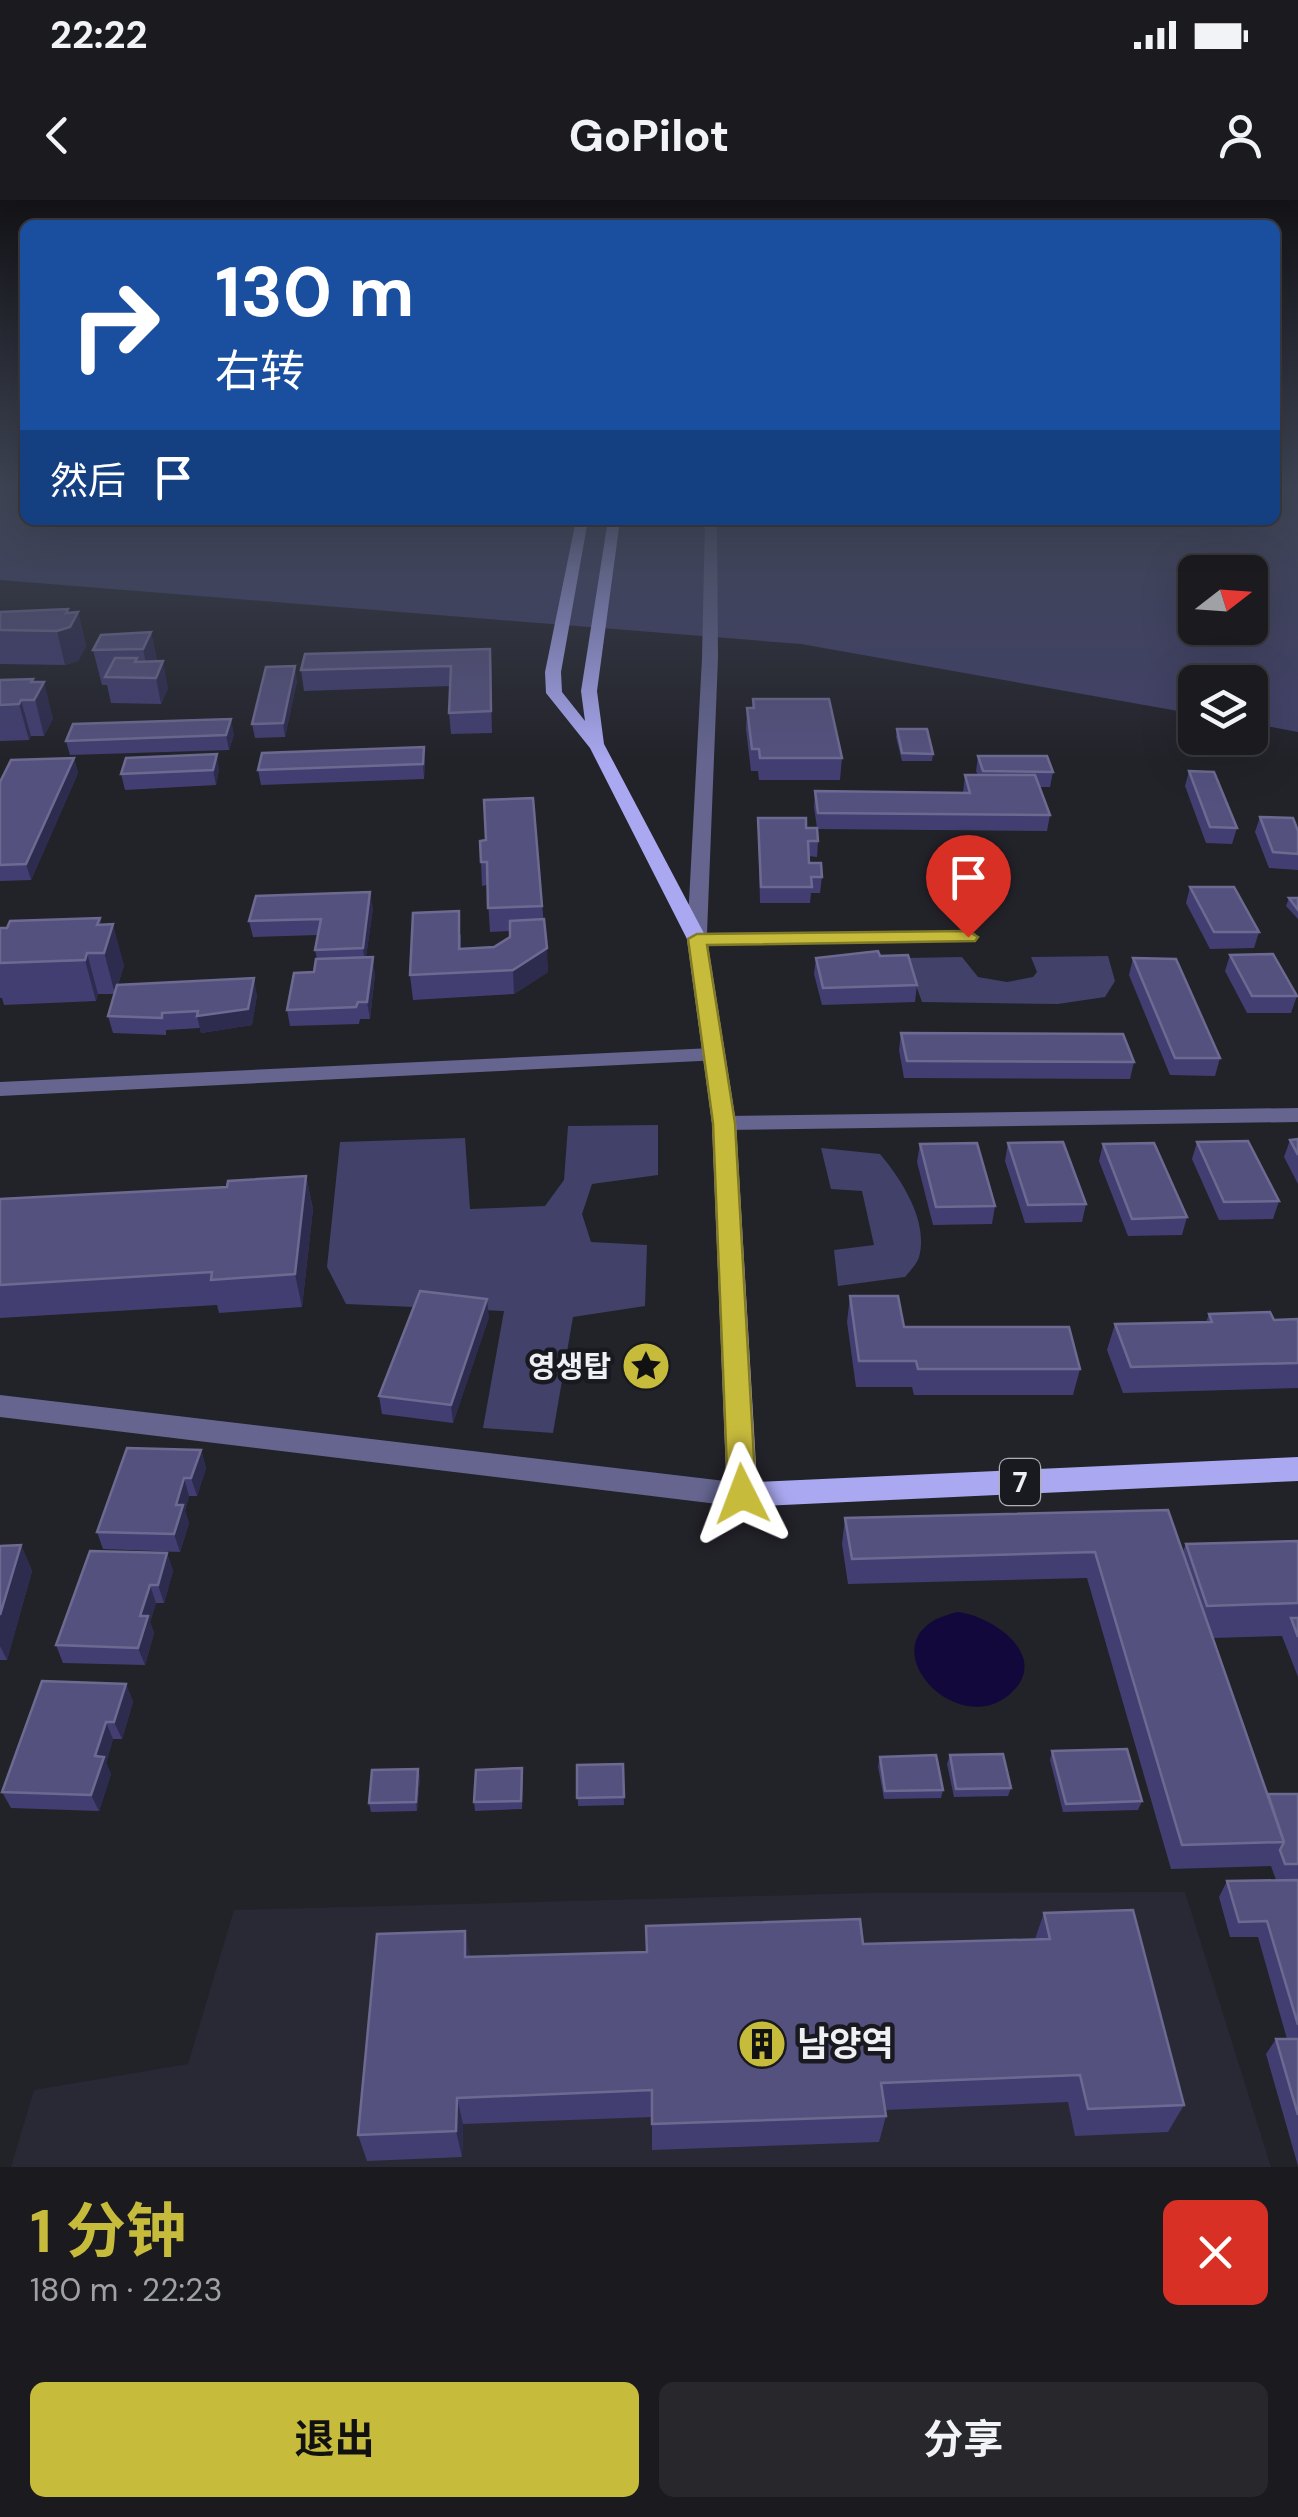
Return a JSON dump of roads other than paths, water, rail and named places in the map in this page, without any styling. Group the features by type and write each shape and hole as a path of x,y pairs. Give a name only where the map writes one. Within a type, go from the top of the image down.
{"main road":[{"path":"571,579 553,672 554,692 598,747 697,939 724,1123 742,1494"},
{"path":"598,747 589,691 605,579"},
{"name":"7","path":"742,1494 1298,1470"}],"street":[{"path":"711,579 697,939 968,937"},
{"path":"0,1089 712,1056"},
{"path":"724,1123 1298,1115"},
{"path":"0,1406 742,1494"}],"place":[{"name":"영생탑","path":"646,1366"},
{"name":"남양역","path":"762,2044"}]}
